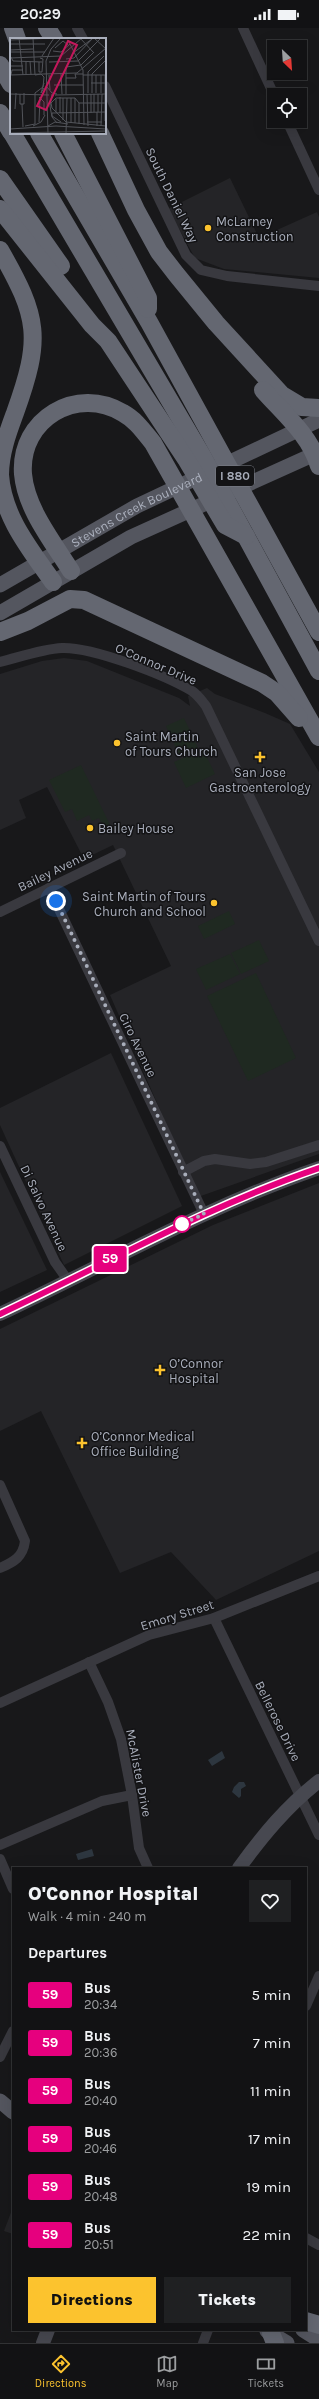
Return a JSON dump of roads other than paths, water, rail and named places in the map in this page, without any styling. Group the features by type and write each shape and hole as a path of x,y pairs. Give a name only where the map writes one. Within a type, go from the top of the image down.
{"highway":[{"path":"13,28 17,38"},
{"path":"47,28 53,38"},
{"path":"0,65 10,82"},
{"name":"I 880","path":"0,113 10,130"},
{"name":"I 880","path":"12,134 120,315 246,536 319,671"},
{"name":"I 880","path":"40,134 149,322 319,632"},
{"path":"64,134 148,298 149,322"},
{"path":"100,134 136,210 159,252 200,305 282,395 302,407 319,408"},
{"path":"0,179 99,321 108,341 186,459 224,525 246,536"},
{"path":"0,208 92,325 108,341"},
{"path":"2,254 31,312 33,339 28,376 6,437 0,473 8,510 28,548 53,582"},
{"path":"200,305 211,329 288,419 300,429 318,457"},
{"path":"71,571 32,506 26,490 23,459 28,442 45,419 71,404 83,402 111,407 135,421 153,443 319,737"},
{"path":"0,632 28,621 70,599 84,600 262,683 277,693 290,706 319,742"},
{"path":"307,2321 319,2325"}],"main road":[{"name":"Stevens Creek Boulevard","path":"0,585 153,498 319,420"},
{"name":"Stevens Creek Boulevard","path":"0,613 71,571 166,520 298,460 318,457"},
{"path":"0,1314 67,1279 264,1186 319,1168"},
{"path":"240,1867 262,1835 300,1796 319,1781"},
{"path":"0,2101 12,2111"},
{"path":"43,2343 48,2331"},
{"path":"305,2331 319,2340"},
{"path":"271,2335 286,2343"}],"street":[{"path":"77,28 82,38"},
{"path":"243,28 271,88"},
{"name":"South Daniel Way","path":"106,88 186,255 201,270 227,276 319,286"},
{"path":"289,128 319,190"},
{"name":"O’Connor Drive","path":"0,662 62,648 90,651 173,682 199,697 206,706 319,941"},
{"name":"Bailey Avenue","path":"0,912 121,853"},
{"name":"Ciro Avenue","path":"49,888 204,1214"},
{"path":"183,1172 204,1162 215,1159 250,1164 266,1162 319,1145"},
{"name":"Di Salvo Avenue","path":"0,1146 55,1262 67,1279"},
{"path":"0,1486 25,1541 24,1550 19,1558 0,1568"},
{"name":"Emory Street","path":"0,1703 149,1635 214,1618 319,1576"},
{"name":"Bellerose Drive","path":"214,1618 319,1835"},
{"name":"McAlister Drive","path":"90,1662 108,1702 120,1739 132,1795 139,1848 148,1867"},
{"path":"0,1845 102,1801 132,1795"},
{"path":"0,1859 12,1887"},
{"path":"307,2004 319,1976"},
{"path":"0,2057 12,2033"},
{"path":"307,2238 319,2244"},
{"path":"203,2343 208,2331"}],"place":[{"name":"McLarney Construction","path":"208,228"},
{"name":"Saint Martin of Tours Church","path":"117,743"},
{"name":"San Jose Gastroenterology","path":"260,757"},
{"name":"Bailey House","path":"90,828"},
{"name":"Saint Martin of Tours Church and School","path":"214,903"},
{"name":"O’Connor Hospital","path":"160,1370"},
{"name":"O’Connor Medical Office Building","path":"82,1443"}]}
